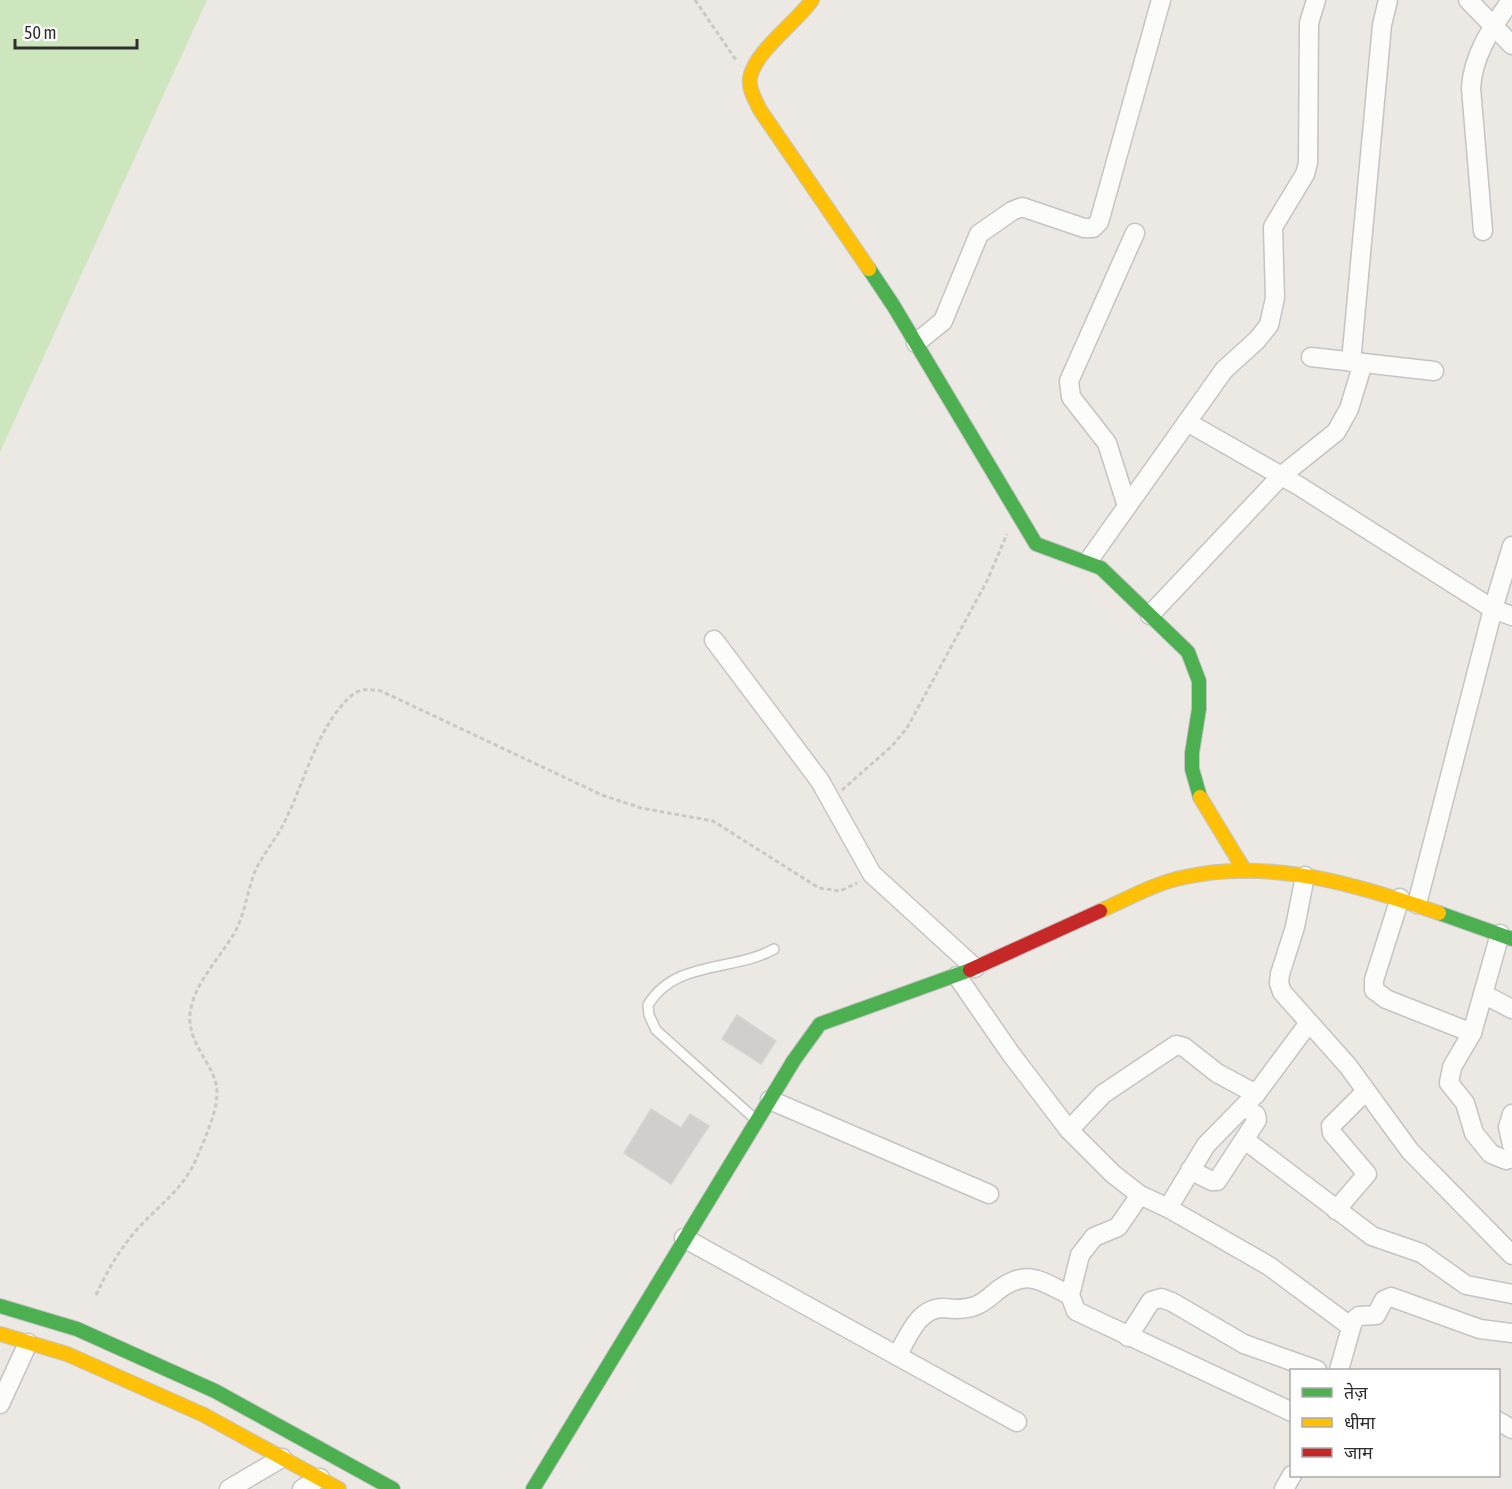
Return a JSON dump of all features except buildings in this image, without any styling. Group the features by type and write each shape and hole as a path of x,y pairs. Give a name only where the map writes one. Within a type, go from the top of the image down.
{"street":[{"path":"812,0 757,64 750,80 760,110 893,305 1036,544 1050,551 1089,560 1188,652 1197,666 1201,692 1192,768 1197,789 1245,871"},
{"path":"916,343 943,321 979,234 987,225 1022,207 1084,228 1093,228 1099,222 1161,0"},
{"path":"1089,560 1224,370 1264,333 1274,312 1276,271 1273,248 1274,227 1305,174 1308,163 1309,23 1316,0"},
{"path":"1150,615 1281,476 1336,432 1349,408 1357,362 1382,25 1388,0"},
{"path":"1468,0 1512,45"},
{"path":"1483,231 1471,88 1475,59 1493,25 1511,0"},
{"path":"1127,506 1107,443 1071,397 1069,381 1135,233"},
{"path":"1311,357 1434,371"},
{"path":"1187,422 1281,476 1492,609 1512,616"},
{"path":"1472,1033 1386,999 1374,990 1374,980 1408,901 1512,546"},
{"path":"714,640 832,799 839,817 872,874 975,968"},
{"path":"533,1489 684,1238 820,1024 957,976 1149,888 1184,877 1245,871 1305,876 1408,901 1508,933 1483,994 1472,1033 1452,1067 1449,1083 1465,1103 1474,1133 1491,1154 1506,1160 1512,1158"},
{"path":"1305,876 1295,927 1279,982 1282,992 1308,1024 1339,1055 1410,1151 1512,1255"},
{"path":"957,976 1011,1054 1069,1130 1113,1174 1140,1195 1168,1208 1269,1266 1350,1326"},
{"path":"1483,994 1512,1009"},
{"path":"1168,1208 1206,1145 1251,1100 1308,1024"},
{"path":"1069,1130 1103,1094 1176,1045 1184,1047 1251,1100 1257,1120 1217,1181 1212,1181 1190,1170"},
{"path":"1336,1210 1367,1174 1332,1133 1331,1126 1366,1091"},
{"path":"770,1100 989,1194"},
{"path":"1512,1114 1508,1127 1512,1145"},
{"path":"1245,1140 1372,1236 1421,1253 1458,1282 1472,1287 1512,1294"},
{"path":"1140,1195 1118,1227 1094,1237 1087,1244 1076,1266 1070,1295 1076,1311 1290,1411"},
{"path":"684,1238 1017,1422"},
{"path":"897,1356 923,1314 938,1308 968,1309 979,1305 1012,1280 1021,1276 1030,1277 1070,1295"},
{"path":"1339,1369 1350,1326 1359,1316 1376,1315 1384,1300 1391,1297 1480,1329 1512,1333"},
{"path":"1128,1336 1150,1301 1161,1298 1172,1302 1244,1344 1312,1369"},
{"path":"0,1306 77,1329 215,1391 393,1489"},
{"path":"0,1334 67,1354 204,1415 339,1489"},
{"path":"0,1404 28,1343"},
{"path":"230,1489 282,1458"},
{"path":"302,1489 320,1478"}],"lane":[{"path":"757,1121 656,1030 649,1015 648,1005 662,989 692,971 717,964 742,963 774,949"}],"path":[{"path":"695,0 750,80"},
{"path":"832,799 892,746 907,728 987,581 1017,512"},
{"path":"96,1294 108,1268 128,1239 180,1187 196,1159 210,1122 217,1093 214,1077 205,1063 190,1026 191,1008 201,985 234,933 243,914 254,873 284,824 326,729 353,694 365,689 381,691 602,795 641,808 713,821 819,888 840,891 872,874"}],"green space":[{"path":"0,0 207,0 0,452"}],"traffic: fast":[{"path":"869,269 893,305 1036,544 1101,568 1188,652 1199,681 1199,709 1192,753 1192,769 1200,797"},
{"path":"1439,913 1512,939"},
{"path":"533,1489 794,1060 820,1024 970,970"},
{"path":"0,1306 77,1329 215,1391 393,1489"}],"traffic: slow":[{"path":"812,0 760,58 753,68 750,86 760,110 869,269"},
{"path":"1200,797 1245,871"},
{"path":"1100,911 1163,883 1185,877 1217,872 1249,871 1314,877 1346,884 1439,913"},
{"path":"0,1334 67,1354 204,1415 339,1489"}],"traffic: jam":[{"path":"970,970 1100,911"}]}
